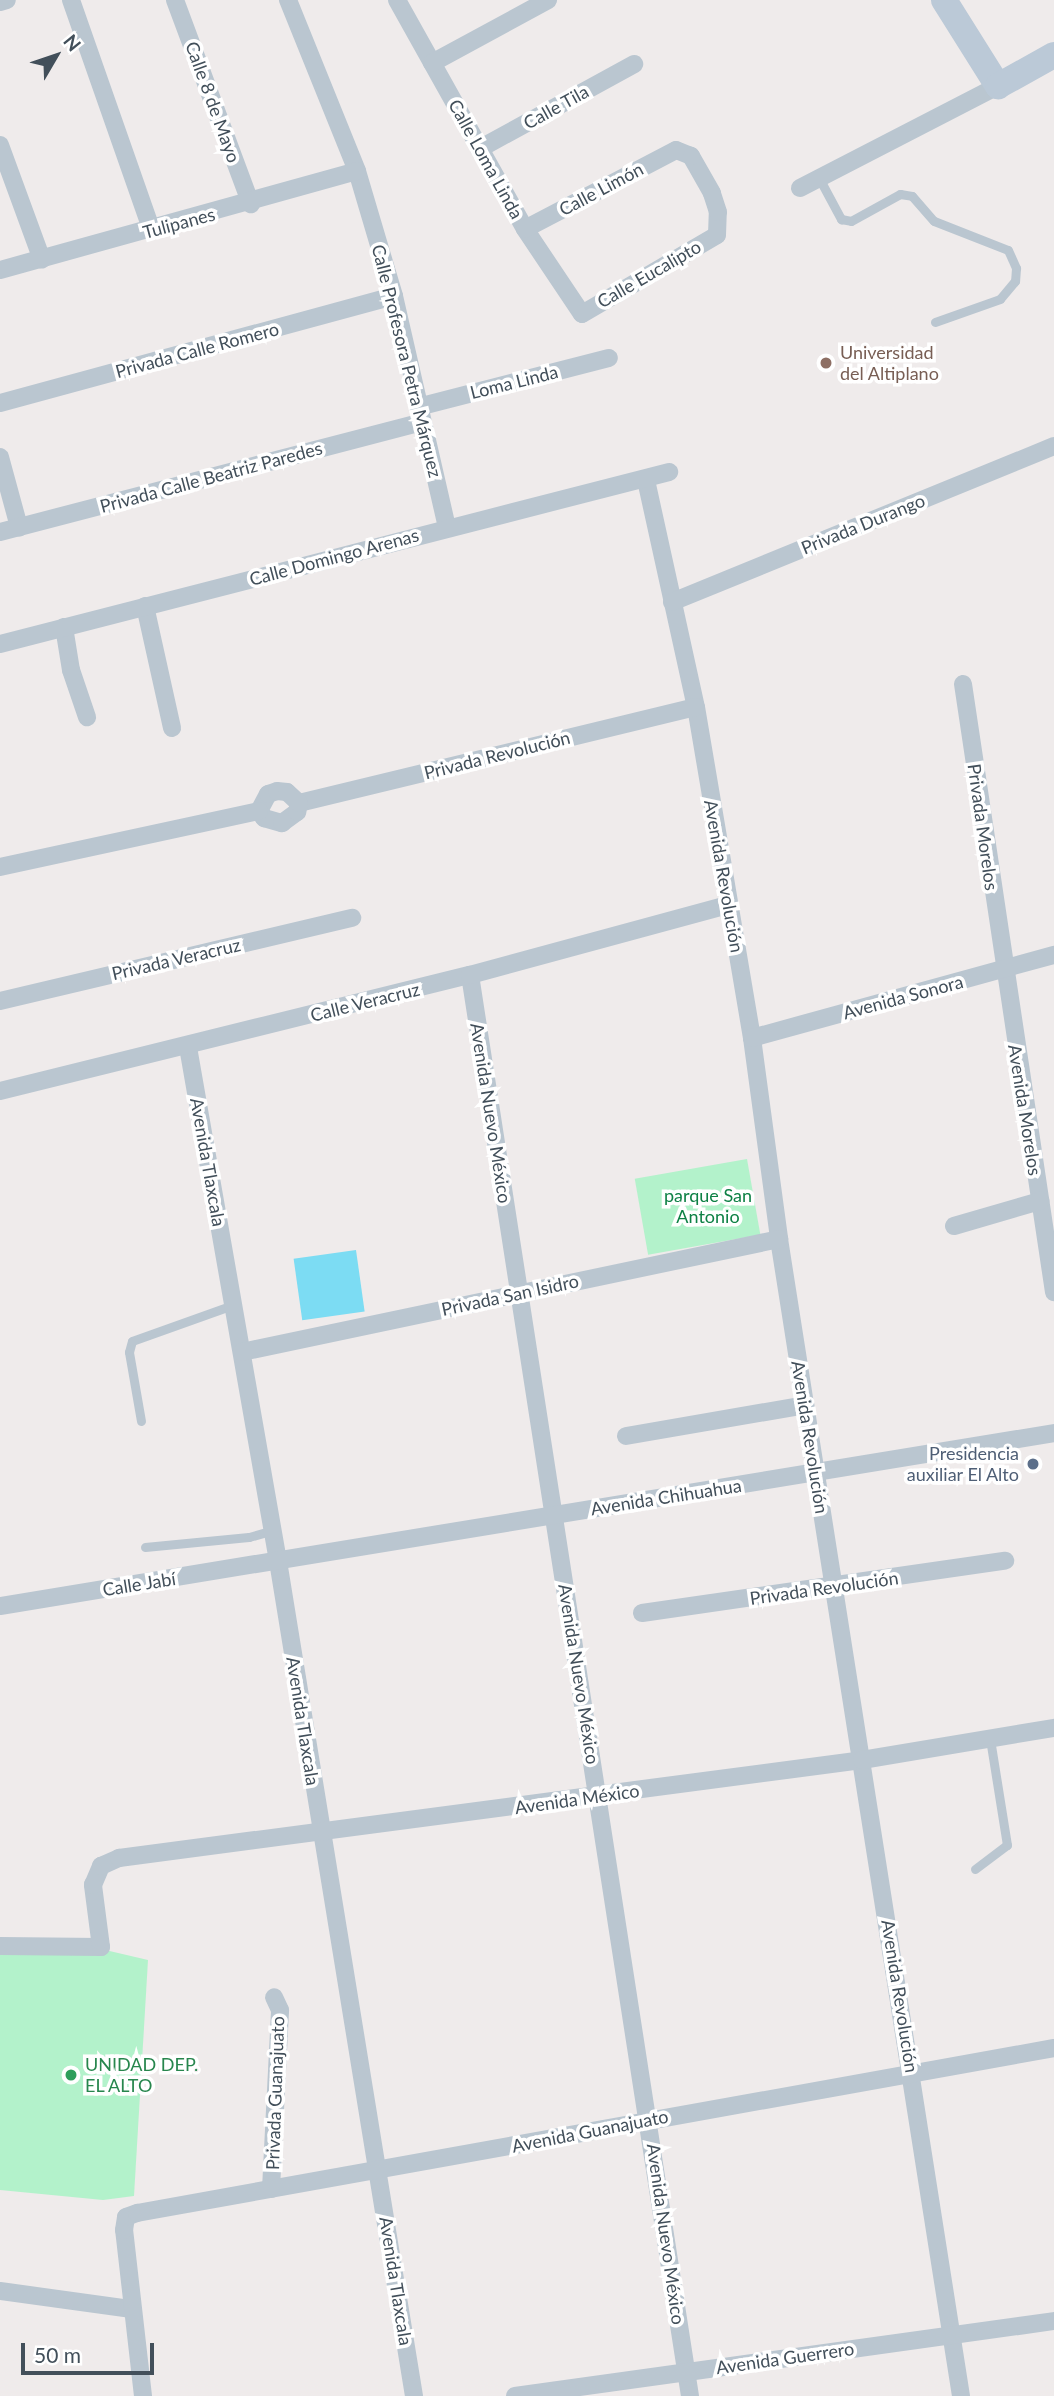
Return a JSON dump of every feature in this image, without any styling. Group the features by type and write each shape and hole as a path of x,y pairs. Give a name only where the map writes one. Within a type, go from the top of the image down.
{"street":[{"path":"0,2 7,0"},
{"path":"71,0 151,229"},
{"name":"Calle 8 de Mayo","path":"175,0 251,204"},
{"name":"Calle Profesora Petra Márquez","path":"288,0 357,172 394,296 447,527"},
{"name":"Calle Loma Linda","path":"397,0 525,229 582,314"},
{"path":"432,64 548,0"},
{"path":"944,0 998,86"},
{"path":"800,188 1054,55"},
{"name":"Calle Tila","path":"479,149 634,64"},
{"path":"0,145 42,260"},
{"name":"Calle Limón","path":"525,229 676,150 691,156 712,192 717,235"},
{"name":"Tulipanes","path":"0,270 251,204 357,172"},
{"name":"Calle Eucalipto","path":"582,314 717,235"},
{"name":"Privada Calle Romero","path":"0,403 394,296"},
{"name":"Loma Linda","path":"420,414 609,358"},
{"name":"Privada Calle Beatriz Paredes","path":"0,532 420,414"},
{"name":"Privada Durango","path":"672,602 1054,446"},
{"path":"0,457 19,527"},
{"name":"Calle Domingo Arenas","path":"0,644 669,472"},
{"name":"Avenida Revolución","path":"646,480 696,707 752,1038 804,1405 961,2396"},
{"path":"145,606 172,728"},
{"path":"65,627 71,670 87,717"},
{"name":"Privada Morelos","path":"962,684 1003,970"},
{"name":"Privada Revolución","path":"259,811 264,818 282,823 291,819 299,803 696,707"},
{"name":"Privada Revolución","path":"0,867 259,811 268,794 277,791 287,792 299,803"},
{"name":"Calle Veracruz","path":"0,1091 188,1047 470,975 728,905"},
{"name":"Privada Veracruz","path":"0,1001 352,918"},
{"name":"Avenida Sonora","path":"752,1038 1054,955"},
{"name":"Avenida Morelos","path":"1003,970 1054,1292"},
{"name":"Avenida Nuevo México","path":"470,975 690,2396"},
{"name":"Avenida Tlaxcala","path":"188,1047 273,1530 320,1832 414,2396"},
{"path":"954,1226 1040,1201"},
{"name":"Privada San Isidro","path":"242,1352 779,1239"},
{"path":"626,1436 804,1405"},
{"name":"Avenida Chihuahua","path":"278,1561 1054,1433"},
{"name":"Privada Revolución","path":"642,1613 834,1588 1005,1560"},
{"name":"Calle Jabí","path":"0,1606 278,1561"},
{"name":"Avenida México","path":"0,1946 102,1947 93,1885 101,1866 119,1858 598,1797 862,1760 1054,1728"},
{"name":"Privada Guanajuato","path":"271,2189 280,2010 274,1997"},
{"name":"Avenida Guanajuato","path":"132,2309 126,2217 378,2172 649,2119 1054,2048"},
{"path":"0,2291 132,2309 143,2396"},
{"name":"Avenida Guerrero","path":"515,2396 1054,2321"}],"lane":[{"path":"819,178 841,219 851,221 900,194 912,196 934,222 1008,250 1016,268 1015,281 1000,299 935,322"},
{"path":"141,1421 130,1352 132,1341 233,1305"},
{"path":"145,1547 249,1537 273,1530"},
{"path":"975,1870 1007,1845 990,1739"}],"green space":[{"name":"parque San Antonio","path":"747,1159 760,1235 648,1255 635,1179"},
{"name":"UNIDAD DEP. EL ALTO","path":"0,1948 101,1949 148,1960 134,2196 103,2200 0,2190"}],"water":[{"path":"356,1250 365,1311 302,1320 294,1259"}],"place":[{"name":"Universidad del Altiplano","path":"826,363"},
{"name":"Presidencia auxiliar El Alto","path":"1033,1464"},
{"name":"UNIDAD DEP. EL ALTO","path":"71,2075"}]}
